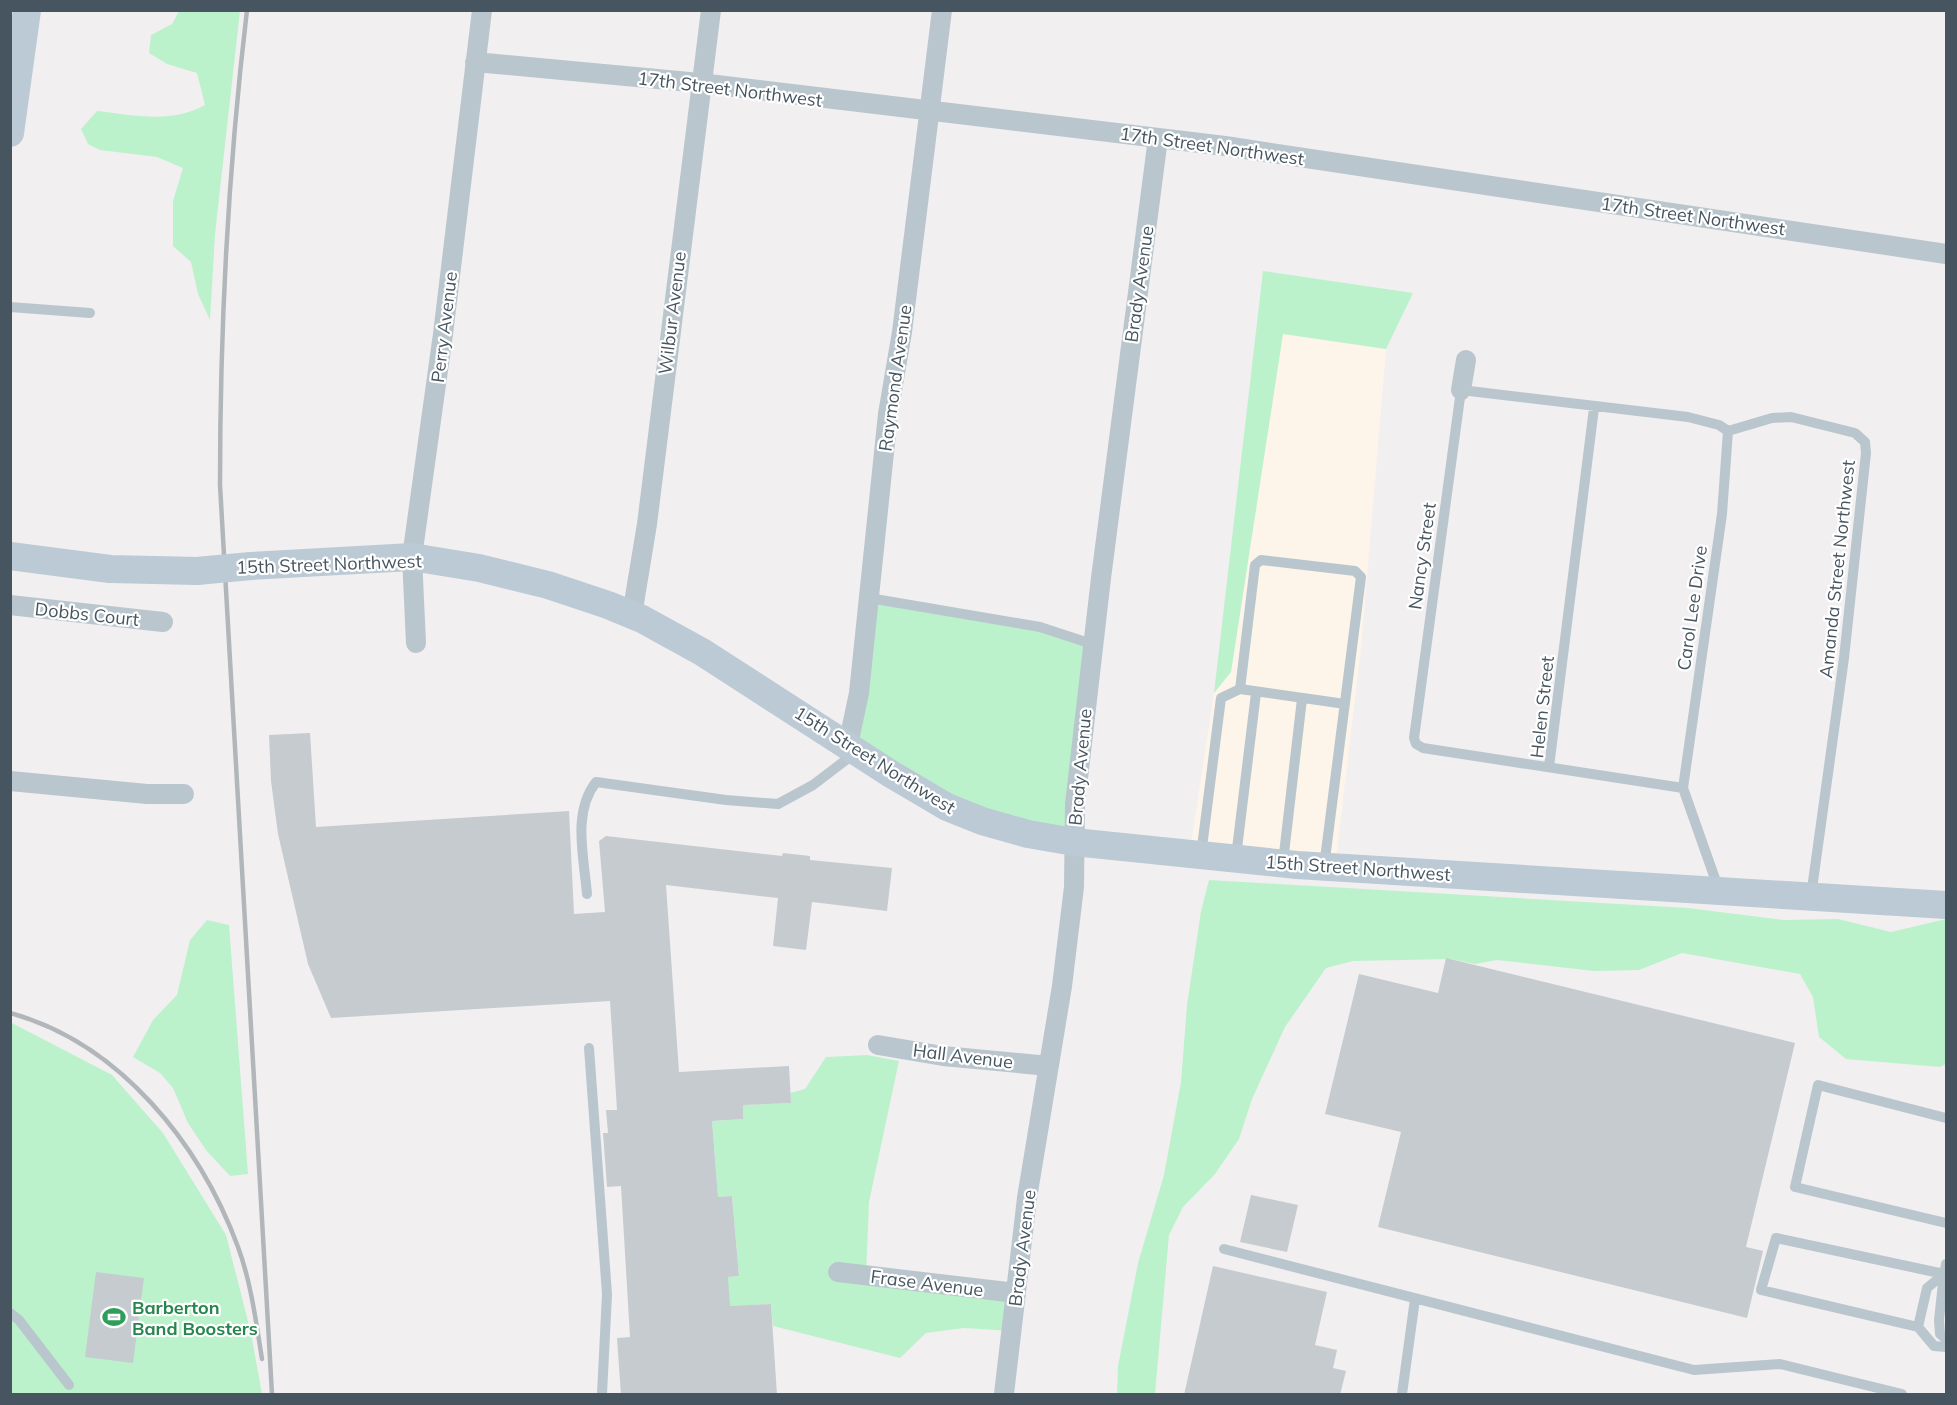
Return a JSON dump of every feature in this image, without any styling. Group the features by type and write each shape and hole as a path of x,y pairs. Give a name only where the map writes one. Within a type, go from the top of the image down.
{"street":[{"name":"Perry Avenue","path":"416,643 412,557 443,334 482,10"},
{"name":"Wilbur Avenue","path":"632,615 647,524 700,83 711,10"},
{"name":"Raymond Avenue","path":"853,748 888,414 902,332 942,10"},
{"path":"10,133 21,19"},
{"name":"17th Street Northwest","path":"475,62 700,83 1158,138 1947,254"},
{"name":"Brady Avenue","path":"1004,1395 1027,1198 1062,986 1074,886 1075,804 1086,703 1158,138"},
{"path":"1461,390 1466,360"},
{"name":"15th Street Northwest","path":"10,556 110,569 196,571 412,557 479,568 548,585 632,615 702,652 947,807 973,818 1028,834 1074,842 1282,864 1947,906"},
{"name":"Dobbs Court","path":"10,605 163,622"},
{"path":"10,781 147,794 184,794"},
{"name":"Hall Avenue","path":"878,1045 943,1056 1049,1066"},
{"name":"Frase Avenue","path":"838,1272 1016,1293"}],"lane":[{"path":"10,307 90,313"},
{"path":"1461,390 1594,408 1688,417 1719,425 1728,431"},
{"name":"Nancy Street","path":"1461,390 1413,738 1416,744 1423,748 1549,766"},
{"name":"Helen Street","path":"1594,408 1549,766 1683,788"},
{"name":"Amanda Street Northwest","path":"1728,431 1772,418 1791,417 1855,433 1865,442 1866,453 1844,658 1811,896"},
{"name":"Carol Lee Drive","path":"1683,788 1722,514 1728,431"},
{"path":"1240,689 1255,565 1261,560 1355,571 1361,576 1324,867"},
{"path":"869,598 1040,627 1095,645"},
{"path":"1201,856 1221,698 1240,689 1345,704"},
{"path":"1236,860 1256,693"},
{"path":"1282,864 1302,699"},
{"path":"587,894 581,823 586,795 596,782 726,800 778,804 813,785 853,748"},
{"path":"1683,788 1720,892"},
{"path":"589,1048 598,1197 607,1294 602,1395"},
{"path":"1947,1118 1818,1085 1795,1187 1947,1223"},
{"path":"1945,1269 1776,1238 1761,1290 1918,1327 1934,1346 1947,1347"},
{"path":"1224,1249 1694,1370 1779,1364 1902,1395"},
{"path":"1918,1327 1927,1288 1945,1269"},
{"path":"1945,1269 1939,1320 1940,1334 1947,1339"},
{"path":"1402,1395 1415,1299"},
{"path":"10,1313 19,1320 69,1385"}],"shaded area":[{"path":"1283,333 1386,349 1361,648 1336,859 1190,850 1214,693 1231,672"}],"green space":[{"path":"179,11 240,11 215,234 210,320 198,294 191,262 173,246 173,201 183,168 157,157 100,150 88,144 81,129 97,111 152,117 179,115 205,105 197,73 167,64 149,53 151,35 172,24"},
{"path":"1263,271 1413,293 1386,349 1283,334 1231,672 1214,693"},
{"path":"875,604 1038,631 1092,648 1068,835 983,816 853,745"},
{"path":"1209,880 1688,908 1784,920 1838,919 1891,932 1946,919 1946,1064 1940,1067 1846,1059 1819,1037 1813,997 1800,974 1682,953 1639,970 1594,971 1497,960 1475,964 1450,959 1353,961 1326,968 1285,1027 1252,1099 1239,1139 1215,1174 1183,1207 1169,1235 1155,1394 1117,1394 1118,1366 1138,1263 1164,1175 1181,1082 1187,1005 1201,911"},
{"path":"207,920 229,925 248,1174 230,1176 206,1150 188,1123 173,1088 160,1073 133,1057 153,1020 177,995 190,940"},
{"path":"10,1022 112,1075 163,1133 226,1235 251,1333 262,1394 11,1394"},
{"path":"867,1055 899,1061 869,1202 866,1276 1016,1293 1012,1331 964,1328 926,1333 900,1358 773,1326 771,1304 730,1306 724,1277 739,1276 732,1196 718,1197 712,1121 743,1119 743,1105 791,1103 790,1093 805,1089 826,1057"}],"building":[{"path":"310,733 316,827 569,811 574,914 605,912 599,841 606,836 782,856 783,853 810,856 810,860 892,868 887,911 812,902 806,950 773,946 778,898 666,885 679,1072 789,1066 791,1103 743,1105 743,1119 712,1121 718,1197 732,1196 739,1276 728,1277 730,1306 771,1304 777,1395 621,1395 617,1338 630,1337 621,1186 607,1187 603,1133 608,1133 606,1110 617,1110 610,1001 331,1018 308,964 278,834 271,781 269,735"},
{"path":"1446,958 1795,1043 1746,1247 1763,1251 1747,1318 1378,1227 1401,1132 1325,1114 1359,974 1438,993"},
{"path":"1251,1195 1298,1205 1287,1252 1240,1242"},
{"path":"1213,1266 1327,1292 1315,1345 1337,1350 1333,1368 1346,1371 1340,1395 1184,1395"},
{"name":"Barberton Band Boosters","path":"96,1272 144,1278 133,1363 85,1357"}],"railway":[{"path":"247,10 226,248 220,485 272,1394"},
{"path":"10,1013 50,1027 87,1048 120,1073 151,1103 178,1136 202,1171 222,1209 243,1260 262,1359"}],"place":[{"name":"Barberton Band Boosters","path":"114,1317"}]}
